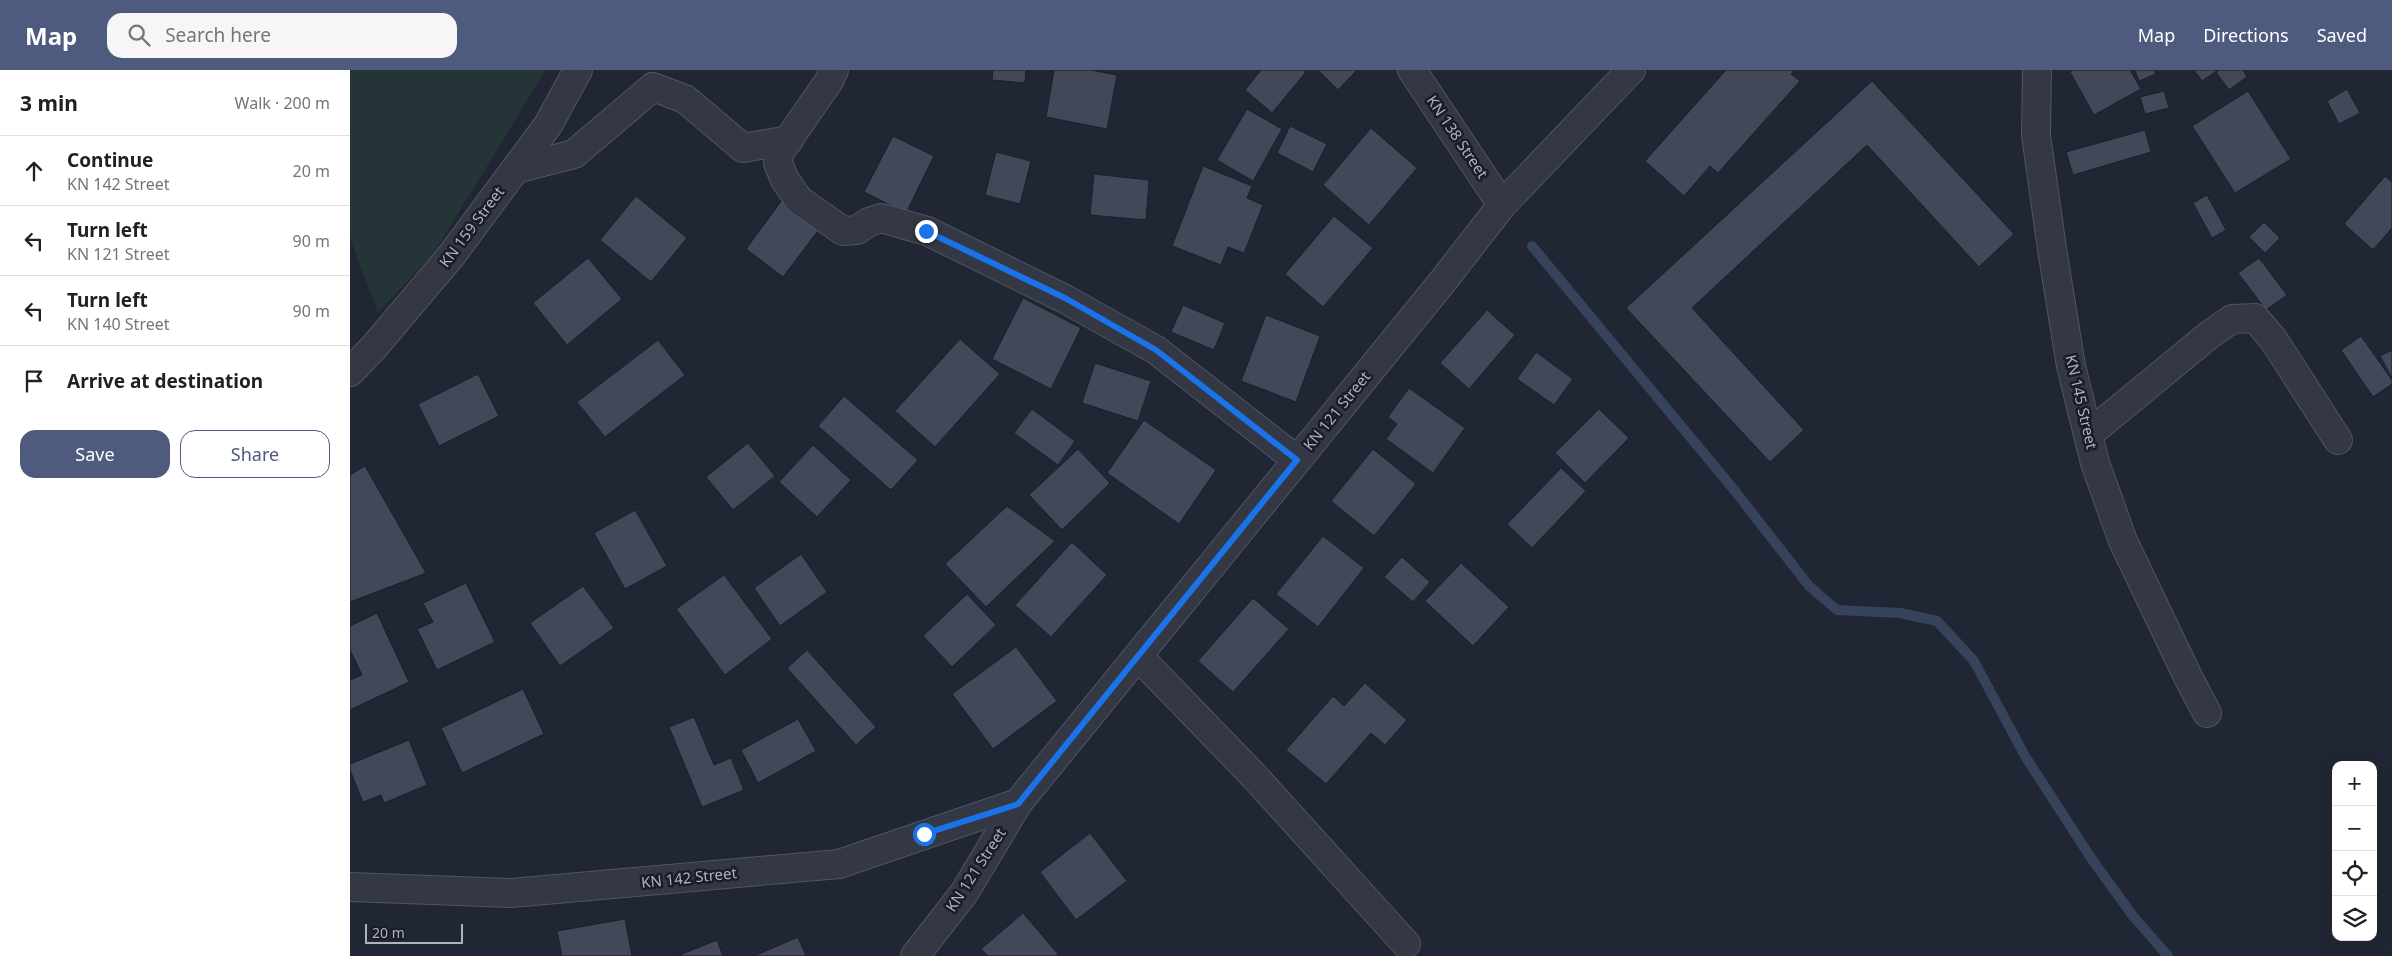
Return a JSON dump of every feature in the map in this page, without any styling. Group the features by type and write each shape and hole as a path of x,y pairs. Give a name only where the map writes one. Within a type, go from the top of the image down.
{"street":[{"name":"KN 159 Street","path":"350,372 362,350 451,256 548,126 578,70"},
{"path":"834,70 829,81 779,153 778,163 785,180 800,200 843,231 857,230 869,222 881,218 919,229 1065,298 1156,350 1297,460"},
{"name":"KN 138 Street","path":"1412,70 1502,205"},
{"name":"KN 121 Street","path":"915,956 964,893 1018,804 1444,281 1502,205 1632,70"},
{"name":"KN 145 Street","path":"2036,70 2036,135 2071,366 2095,463 2123,541 2189,680 2207,713"},
{"path":"516,169 574,154 653,87 686,99 743,148 789,140"},
{"path":"2089,434 2209,335 2232,319 2255,318 2274,339 2338,440"},
{"path":"1138,656 1254,776 1406,944"},
{"name":"KN 142 Street","path":"350,887 511,893 838,864 1018,804"}],"shaded area":[{"path":"350,70 546,70 434,253 378,313 350,238"}],"building":[{"path":"993,70 1026,70 1025,83 992,80"},
{"path":"1054,70 1091,70 1117,75 1107,129 1046,117"},
{"path":"1261,70 1304,70 1306,72 1272,113 1245,90"},
{"path":"1318,70 1357,70 1338,90"},
{"path":"1726,70 1792,70 1794,71 1791,74 1800,81 1718,173 1710,166 1684,196 1645,161"},
{"path":"2073,70 2130,70 2141,89 2094,115 2070,72"},
{"path":"2135,70 2154,70 2156,74 2139,81"},
{"path":"2194,70 2218,70 2202,81"},
{"path":"2219,70 2243,70 2247,77 2229,90 2216,72"},
{"path":"1872,81 2014,234 1979,267 1867,145 1692,308 1804,430 1770,462 1626,308"},
{"path":"2347,89 2360,113 2339,124 2327,101"},
{"path":"2164,91 2169,108 2145,114 2140,97"},
{"path":"2248,91 2291,159 2235,193 2192,126"},
{"path":"1247,109 1282,129 1253,181 1217,160"},
{"path":"1290,126 1327,144 1313,172 1277,153"},
{"path":"1371,128 1417,168 1369,225 1323,185"},
{"path":"2145,130 2151,152 2073,175 2066,152"},
{"path":"893,136 934,156 906,213 864,192"},
{"path":"996,152 1031,161 1020,204 985,195"},
{"path":"1203,166 1252,186 1247,198 1263,205 1244,253 1228,247 1221,265 1172,246"},
{"path":"1094,174 1149,180 1146,220 1090,215"},
{"path":"2385,176 2392,182 2392,228 2373,250 2344,224"},
{"path":"2207,195 2226,230 2212,238 2193,203"},
{"path":"636,196 687,238 651,282 600,240"},
{"path":"782,200 820,228 783,277 746,249"},
{"path":"1334,216 1373,248 1323,307 1285,274"},
{"path":"2264,222 2280,238 2265,253 2249,237"},
{"path":"588,258 622,299 567,345 533,303"},
{"path":"2259,258 2287,295 2266,310 2238,273"},
{"path":"1023,298 1081,328 1051,389 992,359"},
{"path":"1183,305 1225,323 1214,350 1171,332"},
{"path":"1487,310 1515,335 1469,389 1440,363"},
{"path":"1266,315 1320,336 1296,402 1241,381"},
{"path":"2361,336 2392,380 2392,384 2373,397 2341,350"},
{"path":"960,339 1000,374 935,447 895,411"},
{"path":"658,340 685,375 605,437 577,402"},
{"path":"2392,350 2392,378 2380,356"},
{"path":"1536,352 1573,379 1554,405 1517,379"},
{"path":"1095,363 1151,381 1138,421 1082,403"},
{"path":"478,374 499,416 439,446 418,404"},
{"path":"1409,388 1465,428 1433,473 1386,439 1397,424 1388,417"},
{"path":"844,396 918,460 891,490 818,426"},
{"path":"1032,409 1075,441 1058,465 1014,433"},
{"path":"1599,409 1629,438 1585,483 1555,453"},
{"path":"1144,420 1216,470 1179,524 1107,473"},
{"path":"748,443 775,476 733,510 706,477"},
{"path":"813,445 851,480 817,517 779,482"},
{"path":"1078,449 1110,483 1062,530 1029,495"},
{"path":"1373,449 1416,484 1374,536 1331,501"},
{"path":"365,466 426,573 350,602 350,475"},
{"path":"1561,468 1586,491 1532,548 1507,524"},
{"path":"1007,506 1055,541 986,607 945,564"},
{"path":"635,510 667,566 625,589 594,533"},
{"path":"1323,536 1364,568 1318,627 1276,594"},
{"path":"1072,542 1107,575 1051,637 1015,605"},
{"path":"801,554 827,592 780,626 754,588"},
{"path":"1402,557 1430,582 1413,602 1384,577"},
{"path":"1461,563 1509,607 1473,646 1425,601"},
{"path":"724,575 772,639 725,675 676,609"},
{"path":"466,583 495,642 437,670 417,629 433,622 423,603"},
{"path":"583,586 614,628 560,666 530,623"},
{"path":"967,594 996,625 952,667 923,636"},
{"path":"1253,598 1289,629 1233,692 1198,661"},
{"path":"377,613 409,682 350,710 350,680 362,675 350,650 350,626"},
{"path":"1016,647 1057,701 993,749 952,694"},
{"path":"807,650 876,727 856,745 787,668"},
{"path":"1365,683 1407,720 1385,745 1371,733 1326,784 1286,750 1333,696 1344,706"},
{"path":"523,689 544,734 462,773 441,728"},
{"path":"694,717 714,765 731,758 744,790 702,807 669,727"},
{"path":"798,719 816,751 758,783 741,750"},
{"path":"409,740 427,785 384,803 381,795 363,802 350,770 350,764"},
{"path":"1090,833 1127,881 1076,920 1040,872"},
{"path":"1023,913 1058,954 1056,956 988,956 981,949"},
{"path":"625,919 632,956 562,956 557,931"},
{"path":"798,937 806,956 754,956"},
{"path":"717,940 723,956 677,956"}],"waterway":[{"path":"1532,246 1735,491 1809,586 1837,610 1900,613 1937,621 1974,661 2025,756 2093,861 2133,916 2168,956"}],"route":[{"path":"924,834 1018,804 1297,460 1156,350 1065,298 926,231"}]}
